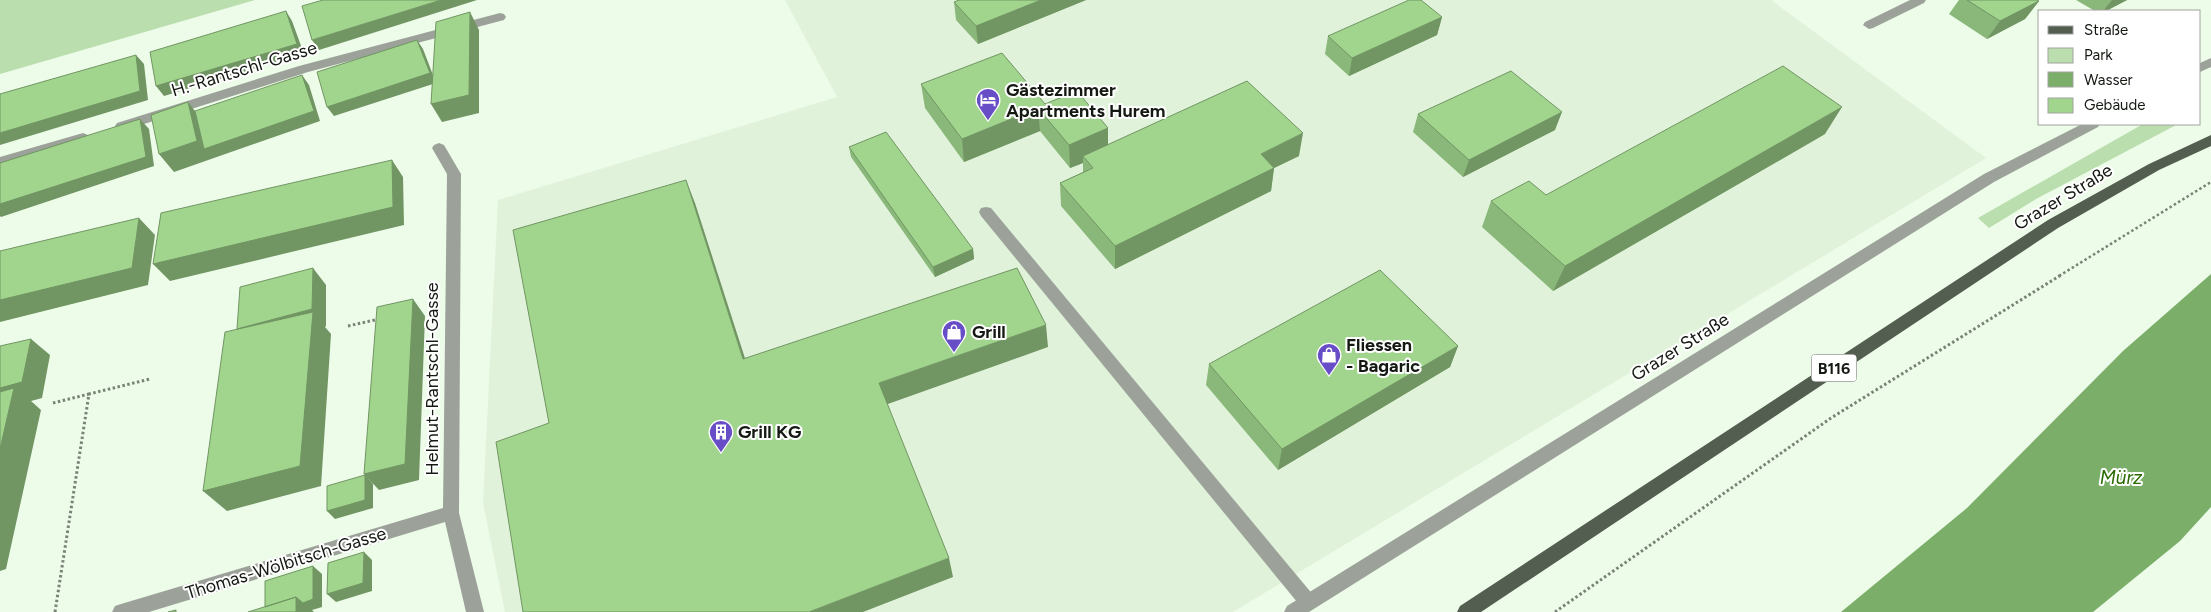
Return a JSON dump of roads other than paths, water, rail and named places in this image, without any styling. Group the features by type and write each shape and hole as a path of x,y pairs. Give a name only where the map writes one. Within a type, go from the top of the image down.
{"main road":[{"name":"Grazer Straße","path":"1466,612 2053,224 2154,167 2211,140"}],"street":[{"path":"1870,25 1920,0"},
{"name":"H.-Rantschl-Gasse","path":"0,162 304,70 500,17"},
{"name":"Grazer Straße","path":"1293,612 1990,178 2091,125"},
{"name":"Helmut-Rantschl-Gasse","path":"439,148 454,174 451,513 475,612"},
{"path":"986,212 1308,602"},
{"name":"Thomas-Wölbitsch-Gasse","path":"121,612 451,513"}],"water":[{"name":"Mürz","path":"2211,274 2211,507 2180,541 2093,612 1841,612 1967,508 2123,351"}],"place":[{"name":"Gästezimmer Apartments Hurem","path":"988,121"},
{"name":"Grill","path":"954,353"},
{"name":"Fliessen - Bagaric","path":"1329,376"},
{"name":"Grill KG","path":"721,453"}]}
